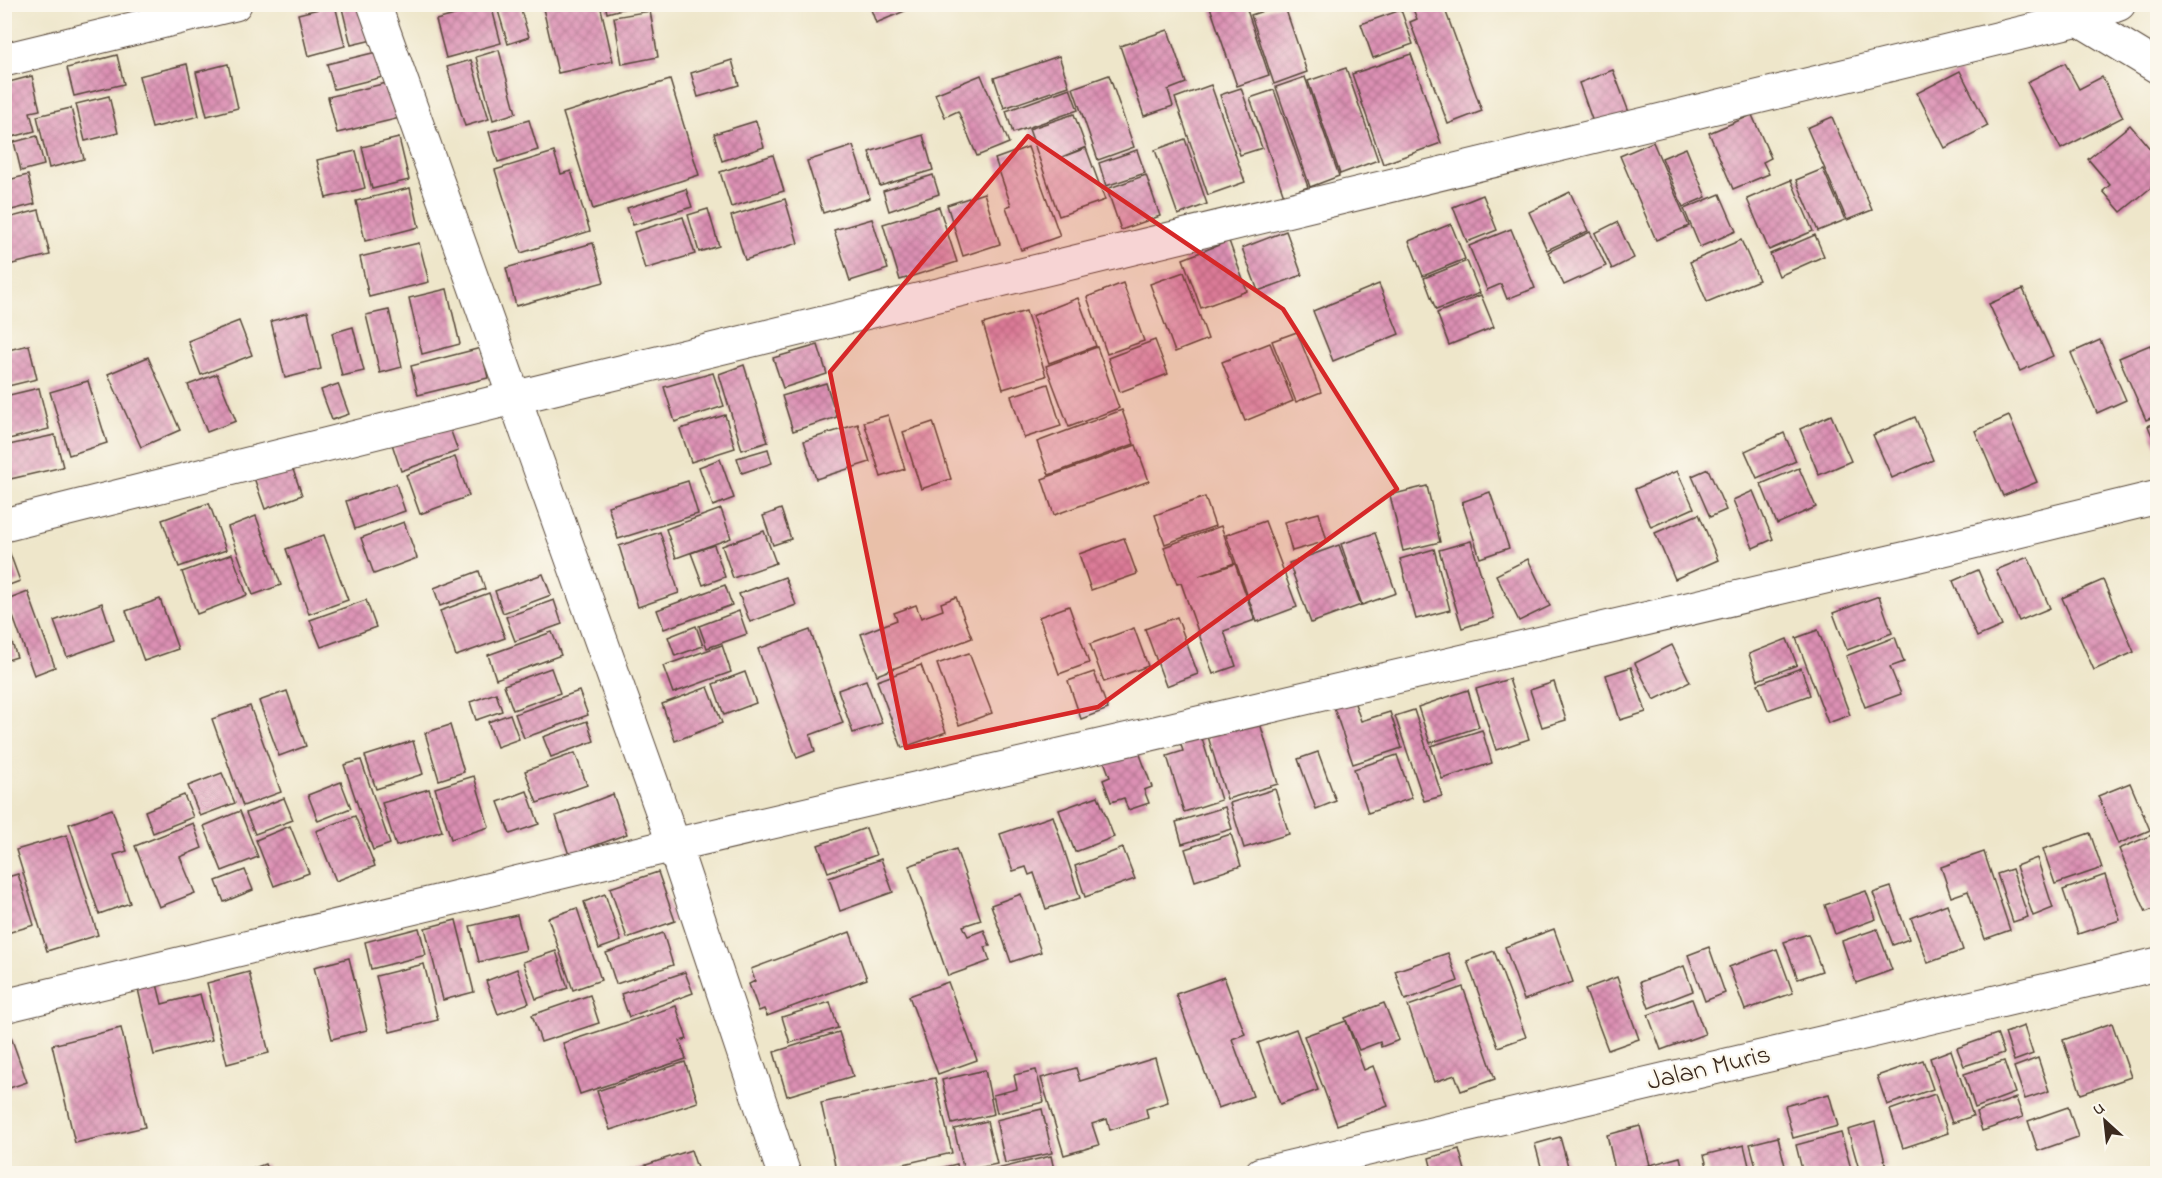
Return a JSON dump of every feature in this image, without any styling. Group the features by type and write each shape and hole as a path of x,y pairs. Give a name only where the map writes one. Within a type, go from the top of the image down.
{"street":[{"path":"4,60 234,4"},
{"path":"374,4 674,845 784,1173"},
{"path":"4,525 2071,12 2119,4"},
{"path":"2071,12 2157,67"},
{"path":"4,1006 674,845 1906,558 2157,497"},
{"name":"Jalan Muris","path":"1261,1173 2157,963"}],"highlighted area":[{"path":"1028,136 1283,309 1397,489 1098,707 906,748 830,372"}],"building":[{"path":"341,4 373,4 381,38 351,45"},
{"path":"437,4 461,4 461,5 440,12"},
{"path":"496,4 519,4 529,37 508,44"},
{"path":"542,4 600,4 613,61 558,73"},
{"path":"605,4 637,4 637,5 607,13"},
{"path":"869,4 919,4 919,5 876,23"},
{"path":"935,4 956,4 956,5 938,12"},
{"path":"1209,4 1245,4 1269,75 1237,86"},
{"path":"1284,4 1307,72 1274,84 1251,15"},
{"path":"1425,4 1443,4 1482,111 1448,124 1410,22 1417,19 1413,9"},
{"path":"335,5 345,46 308,56 298,14"},
{"path":"491,5 501,43 446,58 436,20"},
{"path":"1401,10 1413,44 1373,58 1361,24"},
{"path":"650,11 658,57 622,64 614,17"},
{"path":"1168,30 1186,83 1168,90 1173,106 1144,116 1120,46"},
{"path":"389,49 395,74 334,89 327,64"},
{"path":"499,50 516,113 493,120 476,57"},
{"path":"1411,54 1441,143 1383,164 1352,74"},
{"path":"117,55 124,84 74,96 67,68"},
{"path":"1059,56 1069,86 1004,108 994,78"},
{"path":"471,60 489,119 465,126 447,67"},
{"path":"732,60 739,85 698,97 691,73"},
{"path":"2065,63 2079,89 2102,77 2123,117 2061,149 2027,82"},
{"path":"187,64 199,116 152,128 139,76"},
{"path":"228,64 238,108 207,116 196,72"},
{"path":"1346,68 1378,160 1340,174 1308,81"},
{"path":"1613,70 1630,115 1595,128 1579,83"},
{"path":"1960,71 1988,126 1945,148 1917,93"},
{"path":"981,75 1009,143 977,156 958,111 945,117 935,94"},
{"path":"1109,75 1134,147 1098,160 1073,88"},
{"path":"32,76 40,110 30,112 35,131 12,137 5,103 5,83"},
{"path":"1305,77 1339,176 1310,187 1276,87"},
{"path":"670,80 699,175 593,209 563,113"},
{"path":"391,82 400,118 337,133 328,97"},
{"path":"1211,85 1245,182 1208,195 1175,98"},
{"path":"1070,88 1078,110 1013,133 1006,111"},
{"path":"1241,88 1262,148 1240,155 1220,95"},
{"path":"1274,90 1308,187 1284,196 1250,98"},
{"path":"109,96 118,133 85,141 76,104"},
{"path":"71,108 84,159 49,168 37,116"},
{"path":"1074,114 1086,147 1062,157 1086,148 1105,200 1059,216 1029,129"},
{"path":"1752,115 1771,158 1763,162 1769,174 1733,189 1709,133"},
{"path":"1832,117 1872,210 1847,220 1807,128"},
{"path":"529,120 538,150 498,162 489,132"},
{"path":"756,121 764,147 722,161 714,134"},
{"path":"2130,125 2158,158 2158,182 2121,212 2103,191 2110,185 2088,159"},
{"path":"923,135 933,170 880,186 869,152"},
{"path":"37,136 44,165 21,171 14,142"},
{"path":"399,138 409,180 372,189 362,147"},
{"path":"1185,139 1207,204 1178,215 1155,150"},
{"path":"1653,142 1689,226 1656,240 1620,156"},
{"path":"853,146 870,198 823,213 807,161"},
{"path":"1028,147 1060,236 1021,250 1006,207 1011,205 995,159"},
{"path":"1686,148 1706,197 1683,207 1662,158"},
{"path":"1137,150 1145,173 1106,186 1099,163"},
{"path":"356,151 365,188 326,198 317,160"},
{"path":"554,152 561,174 571,171 590,231 521,253 495,170"},
{"path":"773,155 784,191 731,207 720,172"},
{"path":"1823,169 1845,220 1818,231 1796,180"},
{"path":"28,175 35,204 4,212 4,181"},
{"path":"933,175 939,194 889,211 883,191"},
{"path":"1146,175 1160,216 1121,230 1107,189"},
{"path":"1791,180 1813,231 1769,250 1747,199"},
{"path":"410,188 419,227 365,241 356,201"},
{"path":"686,189 692,207 633,225 627,208"},
{"path":"1570,192 1588,231 1547,250 1529,212"},
{"path":"984,193 1000,244 963,256 947,205"},
{"path":"1720,194 1736,231 1700,247 1684,209"},
{"path":"1483,195 1497,230 1467,242 1453,207"},
{"path":"785,199 798,243 745,260 731,216"},
{"path":"939,207 957,262 900,280 883,224"},
{"path":"708,209 719,246 699,252 688,215"},
{"path":"39,210 50,255 4,266 4,219"},
{"path":"683,217 695,254 645,269 634,232"},
{"path":"872,219 888,269 850,281 834,230"},
{"path":"1617,222 1634,258 1612,269 1595,233"},
{"path":"1451,224 1465,259 1423,276 1409,241"},
{"path":"1511,229 1535,288 1507,299 1501,284 1487,290 1469,246"},
{"path":"1286,231 1302,275 1258,291 1242,248"},
{"path":"1590,232 1606,266 1564,285 1548,252"},
{"path":"1815,235 1824,256 1779,276 1770,254"},
{"path":"1741,240 1759,280 1707,302 1690,262"},
{"path":"1229,241 1247,291 1201,308 1183,259"},
{"path":"419,243 429,282 369,297 360,257"},
{"path":"593,243 604,282 516,306 506,268"},
{"path":"1467,261 1480,293 1436,310 1424,278"},
{"path":"1184,272 1208,339 1175,352 1150,284"},
{"path":"1123,283 1144,341 1107,354 1087,297"},
{"path":"1379,284 1399,334 1333,361 1313,311"},
{"path":"447,289 460,344 422,354 409,298"},
{"path":"2023,289 2053,356 2020,371 1989,304"},
{"path":"1481,295 1494,327 1449,345 1437,313"},
{"path":"1078,298 1096,346 1049,363 1032,316"},
{"path":"389,310 402,367 380,373 366,315"},
{"path":"1026,311 1046,376 1003,389 983,324"},
{"path":"308,312 321,369 285,378 271,321"},
{"path":"239,321 252,355 201,375 188,341"},
{"path":"353,327 364,371 342,376 332,333"},
{"path":"1297,332 1321,392 1296,402 1272,341"},
{"path":"1155,340 1168,374 1120,392 1108,358"},
{"path":"2100,340 2126,400 2097,413 2071,353"},
{"path":"1270,343 1293,401 1245,421 1222,362"},
{"path":"29,345 37,379 4,387 4,351"},
{"path":"818,345 827,374 783,388 773,358"},
{"path":"2150,345 2158,362 2158,415 2146,420 2119,358"},
{"path":"1097,347 1119,408 1069,427 1046,366"},
{"path":"481,348 488,378 418,395 411,366"},
{"path":"148,357 180,430 141,447 108,374"},
{"path":"744,365 768,442 742,450 719,374"},
{"path":"713,373 724,406 675,422 664,387"},
{"path":"217,374 236,421 207,432 188,385"},
{"path":"88,381 107,443 69,455 50,392"},
{"path":"826,383 837,417 793,431 782,396"},
{"path":"338,384 349,414 332,420 321,390"},
{"path":"1048,384 1061,426 1024,438 1011,396"},
{"path":"39,388 49,429 5,440 5,396"},
{"path":"1122,410 1134,444 1049,475 1037,442"},
{"path":"725,415 735,448 691,462 680,429"},
{"path":"888,415 905,469 881,477 864,422"},
{"path":"1831,415 1851,461 1819,475 1800,429"},
{"path":"2009,416 2037,482 2003,496 1975,431"},
{"path":"1915,417 1933,460 1892,478 1873,435"},
{"path":"933,422 951,479 921,489 903,432"},
{"path":"2157,422 2157,448 2148,426"},
{"path":"448,423 458,451 401,471 392,444"},
{"path":"858,424 870,462 816,479 804,441"},
{"path":"1784,433 1796,461 1757,478 1745,451"},
{"path":"55,435 63,467 6,480 4,446"},
{"path":"1136,445 1149,481 1054,515 1042,479"},
{"path":"768,449 772,463 742,473 737,458"},
{"path":"455,457 469,496 420,514 406,475"},
{"path":"720,459 734,498 713,506 699,467"},
{"path":"290,461 302,495 265,509 253,475"},
{"path":"1799,468 1816,507 1777,524 1761,484"},
{"path":"1708,469 1726,510 1710,517 1692,476"},
{"path":"1677,471 1694,508 1651,527 1635,489"},
{"path":"688,481 698,514 618,539 608,506"},
{"path":"396,484 405,511 355,529 346,501"},
{"path":"1427,486 1440,542 1403,551 1390,495"},
{"path":"1753,491 1773,539 1753,548 1733,500"},
{"path":"1490,492 1509,548 1480,558 1462,502"},
{"path":"1205,497 1215,526 1165,544 1155,515"},
{"path":"209,503 226,550 179,567 162,520"},
{"path":"721,509 731,538 676,558 666,529"},
{"path":"781,509 791,539 773,545 763,516"},
{"path":"1319,513 1327,541 1292,551 1284,522"},
{"path":"1699,514 1718,560 1675,579 1655,533"},
{"path":"256,516 281,585 253,595 228,527"},
{"path":"1265,521 1297,607 1257,622 1226,535"},
{"path":"404,522 417,558 374,574 361,538"},
{"path":"1221,526 1234,563 1199,576 1235,564 1255,620 1224,631 1236,666 1213,674 1181,583 1177,584 1164,547"},
{"path":"764,531 776,563 733,578 722,546"},
{"path":"660,532 679,593 638,607 619,546"},
{"path":"1375,533 1396,593 1362,605 1341,544"},
{"path":"324,535 348,600 309,614 286,549"},
{"path":"1124,538 1137,574 1091,590 1079,554"},
{"path":"1471,541 1494,618 1462,628 1439,550"},
{"path":"714,545 725,577 703,585 691,553"},
{"path":"1339,545 1361,605 1311,623 1289,563"},
{"path":"8,548 20,581 4,587 4,549"},
{"path":"1434,549 1450,610 1416,619 1400,559"},
{"path":"232,554 247,595 197,614 182,572"},
{"path":"2028,557 2050,608 2019,621 1996,570"},
{"path":"1528,559 1550,606 1519,621 1496,575"},
{"path":"1978,570 2002,626 1977,637 1953,581"},
{"path":"479,571 485,589 440,606 434,588"},
{"path":"543,574 551,595 503,613 495,591"},
{"path":"785,577 796,605 750,622 739,594"},
{"path":"2103,580 2134,652 2094,670 2062,598"},
{"path":"725,585 732,605 664,629 657,610"},
{"path":"28,592 55,667 34,675 7,600"},
{"path":"489,593 505,638 456,656 440,611"},
{"path":"1879,596 1892,633 1847,650 1833,613"},
{"path":"956,597 972,638 877,675 861,634 897,620 894,613 916,605 921,618 943,610 941,603"},
{"path":"160,599 178,649 144,661 126,611"},
{"path":"4,600 9,613 4,615"},
{"path":"366,600 376,627 321,647 310,620"},
{"path":"554,600 562,624 515,641 506,617"},
{"path":"102,603 114,640 67,657 54,621"},
{"path":"1069,606 1089,663 1059,674 1039,617"},
{"path":"739,611 747,634 707,648 699,626"},
{"path":"1177,617 1198,674 1166,686 1145,629"},
{"path":"4,624 17,657 4,661"},
{"path":"696,626 703,646 675,656 668,637"},
{"path":"1134,628 1148,666 1104,682 1090,644"},
{"path":"810,630 843,723 810,735 815,751 797,758 758,649"},
{"path":"1818,630 1850,715 1828,723 1796,638"},
{"path":"552,632 561,655 496,679 488,655"},
{"path":"1895,637 1904,662 1890,667 1901,694 1865,707 1846,656"},
{"path":"1787,639 1797,665 1758,680 1749,654"},
{"path":"722,645 731,672 673,693 663,666"},
{"path":"1672,645 1690,682 1654,700 1635,663"},
{"path":"969,653 992,713 959,725 937,664"},
{"path":"921,665 946,732 902,748 877,681"},
{"path":"1631,667 1646,712 1620,720 1606,675"},
{"path":"551,668 560,693 513,710 504,685"},
{"path":"1801,668 1810,695 1768,710 1758,684"},
{"path":"745,672 756,703 724,715 713,684"},
{"path":"1094,672 1108,709 1081,719 1068,681"},
{"path":"1509,679 1529,739 1496,750 1476,689"},
{"path":"866,680 882,723 853,733 838,690"},
{"path":"1554,682 1566,720 1542,727 1530,690"},
{"path":"708,687 722,723 675,741 662,704"},
{"path":"1468,690 1479,727 1430,743 1418,707"},
{"path":"287,691 306,746 279,756 259,701"},
{"path":"579,691 588,715 524,738 515,714"},
{"path":"496,693 502,711 476,720 470,702"},
{"path":"1353,698 1361,721 1390,712 1402,748 1353,764 1333,705"},
{"path":"250,706 281,792 243,806 212,719"},
{"path":"1414,710 1442,796 1424,801 1395,716"},
{"path":"510,714 519,739 497,747 488,722"},
{"path":"587,721 594,741 551,757 543,737"},
{"path":"1260,723 1278,784 1227,799 1206,730"},
{"path":"450,725 464,772 439,780 425,733"},
{"path":"1482,730 1492,763 1442,779 1431,746"},
{"path":"1201,735 1221,800 1184,812 1167,756 1183,751 1180,742"},
{"path":"413,741 423,774 376,789 365,756"},
{"path":"1135,741 1152,787 1144,790 1149,803 1128,810 1124,798 1111,802 1103,780 1110,777 1101,753"},
{"path":"1318,752 1336,801 1316,809 1298,759"},
{"path":"575,753 587,785 537,803 525,771"},
{"path":"1397,755 1412,798 1368,813 1354,769"},
{"path":"361,760 390,844 373,850 344,765"},
{"path":"222,773 235,803 200,816 188,786"},
{"path":"474,776 489,827 451,839 435,788"},
{"path":"341,782 351,808 318,821 308,795"},
{"path":"2130,783 2150,830 2118,844 2098,796"},
{"path":"429,789 442,831 396,846 382,803"},
{"path":"1275,789 1289,834 1244,848 1230,803"},
{"path":"527,791 539,824 510,834 498,802"},
{"path":"613,794 627,834 569,855 556,816"},
{"path":"184,795 193,817 153,833 145,811"},
{"path":"1098,796 1114,837 1075,852 1059,810"},
{"path":"284,798 293,820 255,834 246,813"},
{"path":"1225,807 1232,829 1182,844 1176,822"},
{"path":"112,809 127,851 114,855 130,903 99,914 69,824"},
{"path":"240,811 258,857 222,871 204,826"},
{"path":"355,816 375,866 336,881 316,831"},
{"path":"1053,816 1080,898 1046,909 1034,873 1029,875 1026,867 1013,871 1000,834"},
{"path":"193,823 202,848 180,857 195,893 159,907 135,846"},
{"path":"290,826 309,873 274,886 256,840"},
{"path":"866,828 876,855 828,872 818,845"},
{"path":"2090,833 2102,868 2055,884 2043,849"},
{"path":"1231,834 1241,866 1195,881 1185,849"},
{"path":"2154,834 2158,842 2158,907 2146,912 2119,849"},
{"path":"67,835 98,935 47,951 16,850"},
{"path":"1123,848 1135,879 1085,897 1075,866"},
{"path":"956,849 981,920 963,926 968,936 984,930 990,946 985,947 990,961 948,976 909,866"},
{"path":"1984,852 2010,930 1985,939 1968,891 1951,897 1941,867"},
{"path":"2037,858 2053,908 2033,916 2016,866"},
{"path":"881,859 893,892 840,911 829,878"},
{"path":"2012,869 2028,917 2013,922 1997,874"},
{"path":"245,870 253,890 224,902 216,881"},
{"path":"658,872 675,921 627,938 610,888"},
{"path":"18,874 34,925 4,934 4,878"},
{"path":"2105,875 2120,920 2078,934 2063,890"},
{"path":"1891,887 1909,939 1893,945 1873,893"},
{"path":"1866,891 1876,919 1835,934 1825,905"},
{"path":"605,894 621,941 599,949 584,902"},
{"path":"1021,894 1041,952 1011,962 991,905"},
{"path":"1947,904 1963,950 1928,963 1911,918"},
{"path":"577,908 601,980 573,990 548,918"},
{"path":"517,915 526,950 479,962 470,926"},
{"path":"456,920 474,992 443,1000 425,928"},
{"path":"419,928 426,955 371,969 365,942"},
{"path":"1554,929 1573,982 1524,1000 1505,947"},
{"path":"1877,929 1892,970 1856,983 1842,941"},
{"path":"850,932 867,979 767,1016 764,1009 759,1011 749,984 755,981 751,969"},
{"path":"663,933 673,965 616,984 606,953"},
{"path":"1808,934 1822,971 1798,979 1784,942"},
{"path":"1709,947 1725,993 1705,1001 1688,955"},
{"path":"1777,949 1793,993 1745,1010 1729,967"},
{"path":"556,951 568,988 536,999 523,962"},
{"path":"1494,951 1526,1037 1498,1047 1467,961"},
{"path":"1448,953 1458,981 1405,1000 1395,971"},
{"path":"349,958 367,1030 332,1039 314,967"},
{"path":"424,964 438,1020 390,1032 376,976"},
{"path":"1684,966 1693,991 1649,1008 1640,982"},
{"path":"517,969 529,1003 498,1014 486,981"},
{"path":"249,972 269,1053 227,1064 207,983"},
{"path":"685,972 693,993 629,1017 621,994"},
{"path":"155,976 162,1004 200,994 212,1040 154,1055 136,981"},
{"path":"1224,977 1245,1034 1232,1039 1253,1096 1218,1108 1176,994"},
{"path":"1617,977 1639,1039 1608,1050 1585,989"},
{"path":"948,982 977,1060 938,1074 909,996"},
{"path":"1463,987 1495,1079 1461,1091 1455,1075 1434,1082 1408,1006"},
{"path":"590,995 599,1023 541,1042 532,1015"},
{"path":"1692,999 1705,1034 1661,1050 1648,1015"},
{"path":"830,1002 838,1028 790,1043 782,1017"},
{"path":"1384,1003 1399,1040 1381,1047 1380,1042 1359,1050 1345,1018"},
{"path":"676,1006 687,1039 680,1041 686,1059 580,1094 563,1043"},
{"path":"1346,1021 1364,1070 1373,1066 1388,1106 1337,1125 1304,1036"},
{"path":"2112,1023 2131,1077 2081,1094 2063,1040"},
{"path":"2024,1026 2033,1054 2014,1061 2005,1033"},
{"path":"121,1028 145,1127 75,1143 52,1045"},
{"path":"1296,1029 1318,1090 1280,1104 1258,1043"},
{"path":"839,1032 853,1076 787,1096 774,1052"},
{"path":"1997,1034 2004,1053 1964,1066 1957,1048"},
{"path":"11,1037 27,1082 4,1090 4,1040"},
{"path":"1951,1050 1973,1116 1952,1123 1930,1058"},
{"path":"1155,1058 1168,1102 1146,1109 1148,1118 1110,1130 1107,1119 1092,1124 1099,1145 1064,1155 1041,1078 1076,1068 1080,1081"},
{"path":"2038,1058 2049,1091 2025,1099 2014,1067"},
{"path":"1923,1060 1933,1089 1887,1105 1877,1076"},
{"path":"2004,1061 2015,1093 1975,1108 1964,1074"},
{"path":"685,1062 698,1102 610,1130 597,1091"},
{"path":"985,1070 994,1114 952,1124 942,1080"},
{"path":"1036,1070 1044,1102 997,1113 993,1095 1017,1089 1014,1075"},
{"path":"935,1078 952,1153 860,1174 837,1174 821,1103"},
{"path":"1829,1094 1838,1126 1793,1138 1785,1106"},
{"path":"1935,1094 1948,1133 1903,1148 1890,1110"},
{"path":"2016,1098 2023,1117 1982,1131 1976,1112"},
{"path":"2068,1107 2078,1137 2038,1151 2028,1121"},
{"path":"1042,1109 1052,1153 1005,1163 996,1120"},
{"path":"987,1121 997,1164 964,1171 954,1129"},
{"path":"1875,1122 1886,1166 1860,1173 1848,1130"},
{"path":"1640,1126 1650,1165 1616,1174 1607,1135"},
{"path":"1841,1133 1852,1172 1803,1174 1796,1145"},
{"path":"1560,1137 1569,1170 1556,1174 1543,1174 1535,1144"},
{"path":"1778,1137 1787,1174 1758,1174 1750,1144"},
{"path":"1744,1145 1751,1174 1709,1174 1704,1155"},
{"path":"1459,1149 1466,1174 1433,1174 1429,1158"},
{"path":"691,1150 699,1174 622,1174 622,1173"},
{"path":"1051,1156 1055,1174 980,1174 980,1173"},
{"path":"1680,1157 1684,1174 1652,1174 1650,1165"},
{"path":"265,1164 269,1174 241,1174 241,1173"},
{"path":"957,1164 959,1174 920,1174 920,1173"}]}
